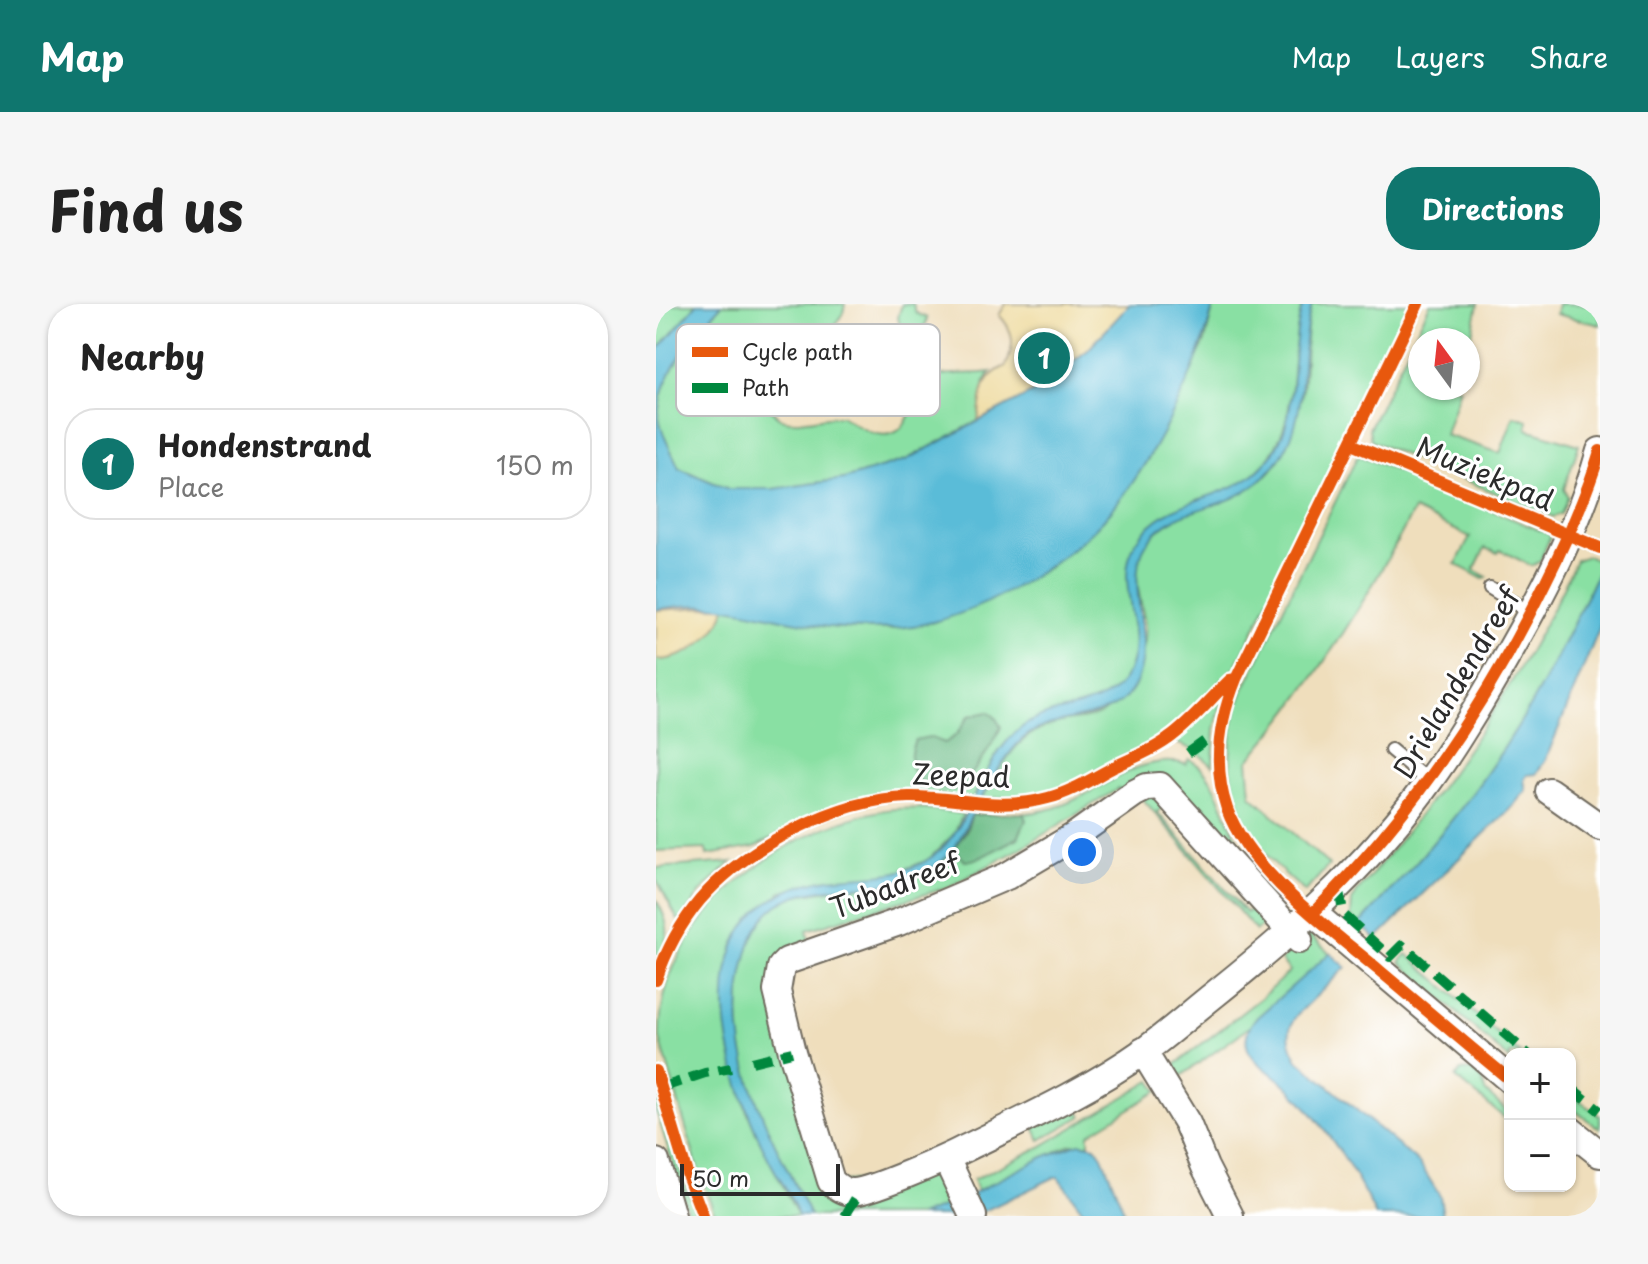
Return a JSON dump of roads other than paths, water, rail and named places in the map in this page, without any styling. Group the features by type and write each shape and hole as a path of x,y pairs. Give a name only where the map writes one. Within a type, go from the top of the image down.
{"street":[{"name":"Drielandendreef","path":"1313,913 1428,781 1473,715 1531,613 1569,535 1600,451"},
{"name":"Tubadreef","path":"1295,936 1160,786 1147,787 1135,793 1073,837 1007,876 899,922 787,961 781,967 777,991 831,1181 843,1190 860,1191 946,1158 1055,1104 1143,1051 1295,936 1313,913"},
{"path":"1549,791 1600,827"},
{"path":"1313,913 1504,1075"},
{"path":"1143,1051 1187,1123 1230,1216"},
{"path":"1576,1135 1600,1154"},
{"path":"946,1158 973,1216"},
{"path":"656,1162 672,1216"}],"lane":[{"path":"1490,588 1531,613"},
{"path":"1391,750 1428,781"}],"water":[{"path":"697,304 722,304 706,324 680,324"},
{"path":"1130,304 1214,304 1196,359 1171,418 1139,473 1104,519 1068,552 1002,595 956,615 900,628 819,626 703,606 656,610 656,352 676,329 676,362 662,394 659,416 679,468 728,489 773,489 844,479 906,460 1032,393 1088,350"},
{"path":"1303,304 1312,304 1305,340 1301,393 1294,429 1282,455 1268,473 1243,493 1181,516 1162,527 1147,543 1140,558 1137,574 1142,661 1138,678 1129,693 1118,704 1103,711 1054,723 1018,743 996,773 954,848 937,865 915,877 891,883 814,891 791,898 771,910 756,930 742,978 739,1010 741,1042 757,1102 810,1216 798,1216 758,1137 732,1057 725,1000 727,973 740,932 761,907 789,890 837,878 899,871 933,856 958,828 995,758 1021,728 1049,714 1095,701 1120,685 1134,655 1127,573 1129,557 1136,542 1151,524 1169,512 1230,488 1266,462 1280,440 1290,408 1296,338"},
{"path":"1600,567 1600,627 1546,759 1536,774 1527,775 1524,780 1526,790 1513,806 1376,939 1360,924 1443,830 1505,746 1549,671"},
{"path":"1330,953 1346,967 1296,1016 1289,1033 1292,1049 1298,1060 1420,1164 1440,1196 1443,1216 1376,1216 1348,1164 1326,1132 1288,1087 1260,1065 1248,1049 1247,1034 1254,1020"},
{"path":"1079,1143 1095,1146 1102,1156 1126,1216 1087,1216 1055,1177 974,1216 919,1216 954,1203 1043,1157"}],"place":[{"name":"Hondenstrand","path":"1044,358"}]}
